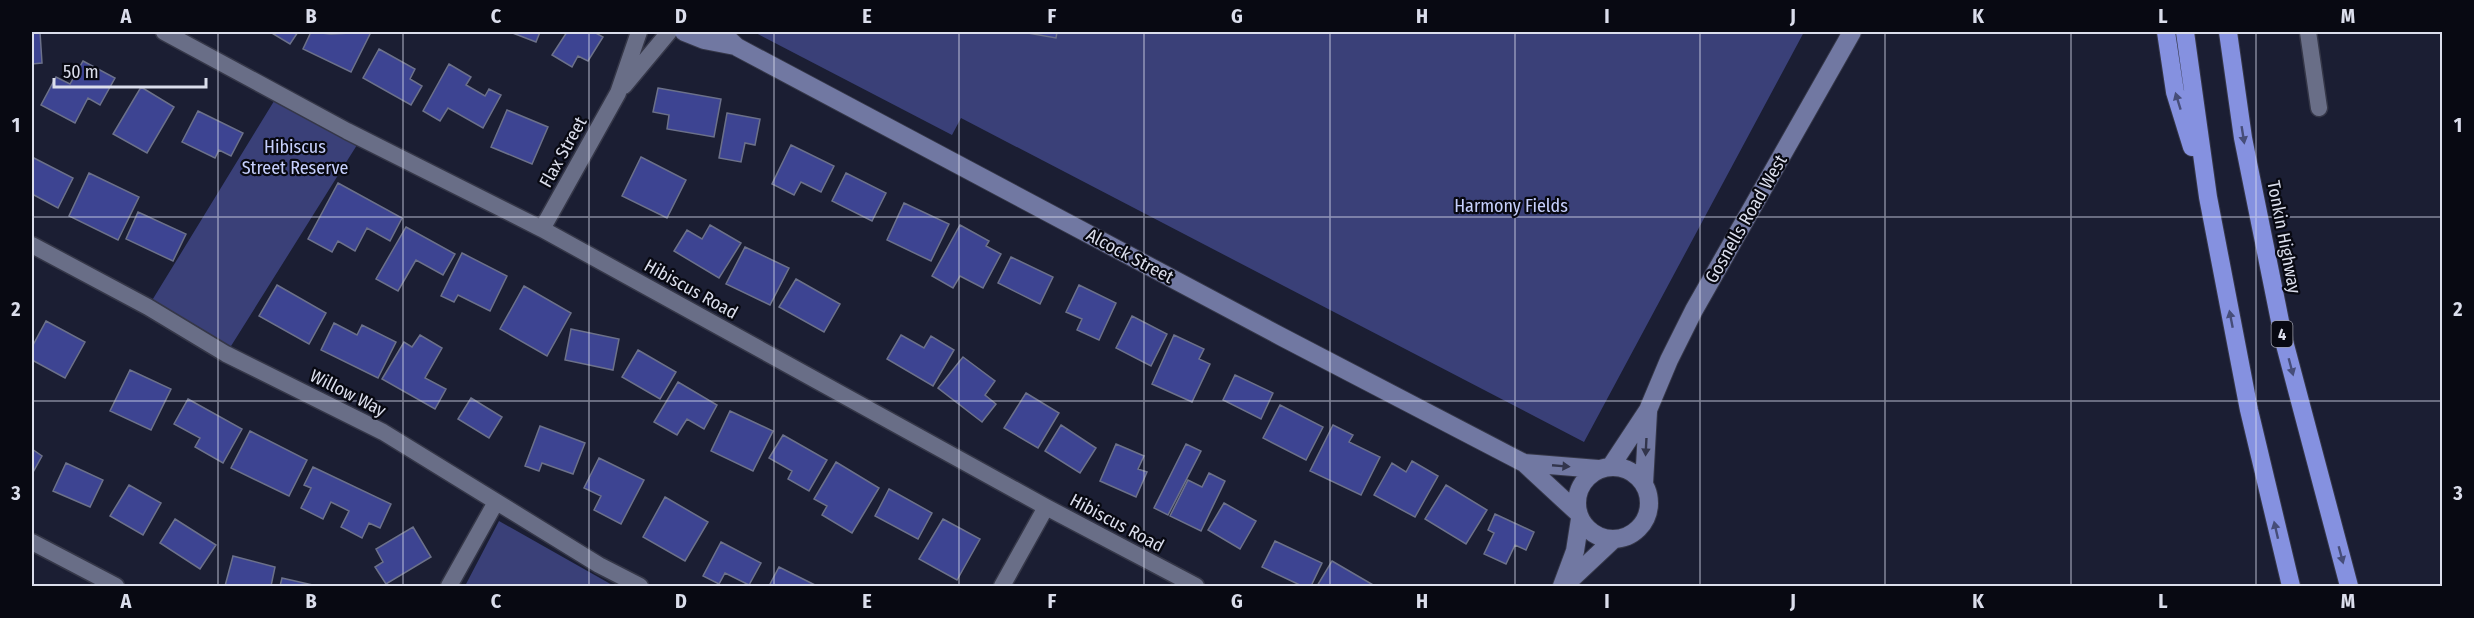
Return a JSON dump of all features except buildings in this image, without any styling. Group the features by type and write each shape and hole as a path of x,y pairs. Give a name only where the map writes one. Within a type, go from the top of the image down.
{"highway":[{"path":"2166,32 2175,92 2208,197"},
{"path":"2185,32 2208,197 2248,410 2282,558 2291,586"},
{"name":"Tonkin Highway","path":"2228,32 2243,138 2284,341 2349,586"}],"main road":[{"name":"Alcock Street","path":"684,32 704,40 737,46"},
{"name":"Alcock Street","path":"721,32 737,46 1282,337 1524,463 1579,516"},
{"name":"Gosnells Road West","path":"1562,586 1575,551 1579,516 1578,492 1582,483 1604,468 1648,410 1668,360 1694,310 1852,32"},
{"name":"Gosnells Road West","path":"1562,586 1614,539 1637,530 1645,520 1649,502 1644,484 1648,410"},
{"name":"Alcock Street","path":"1524,463 1604,468"},
{"path":"1604,468 1630,471 1644,484"},
{"path":"1579,516 1594,534 1614,539"}],"street":[{"name":"Hibiscus Road","path":"164,32 347,131 542,230 1046,507 1196,586"},
{"name":"Flax Street","path":"542,230 618,93 639,32"},
{"name":"Flax Street","path":"618,93 669,32"},
{"path":"2308,32 2319,108"},
{"name":"Willow Way","path":"32,245 147,307 226,354 383,432 496,502 640,586"},
{"path":"449,586 496,502"},
{"path":"1002,586 1046,507"},
{"path":"32,542 116,586"}],"green space":[{"name":"Harmony Fields","path":"754,32 1804,32 1584,442 961,118 952,135"},
{"name":"Hibiscus Street Reserve","path":"279,93 362,137 226,354 148,307"},
{"path":"499,521 614,586 465,586"}]}
